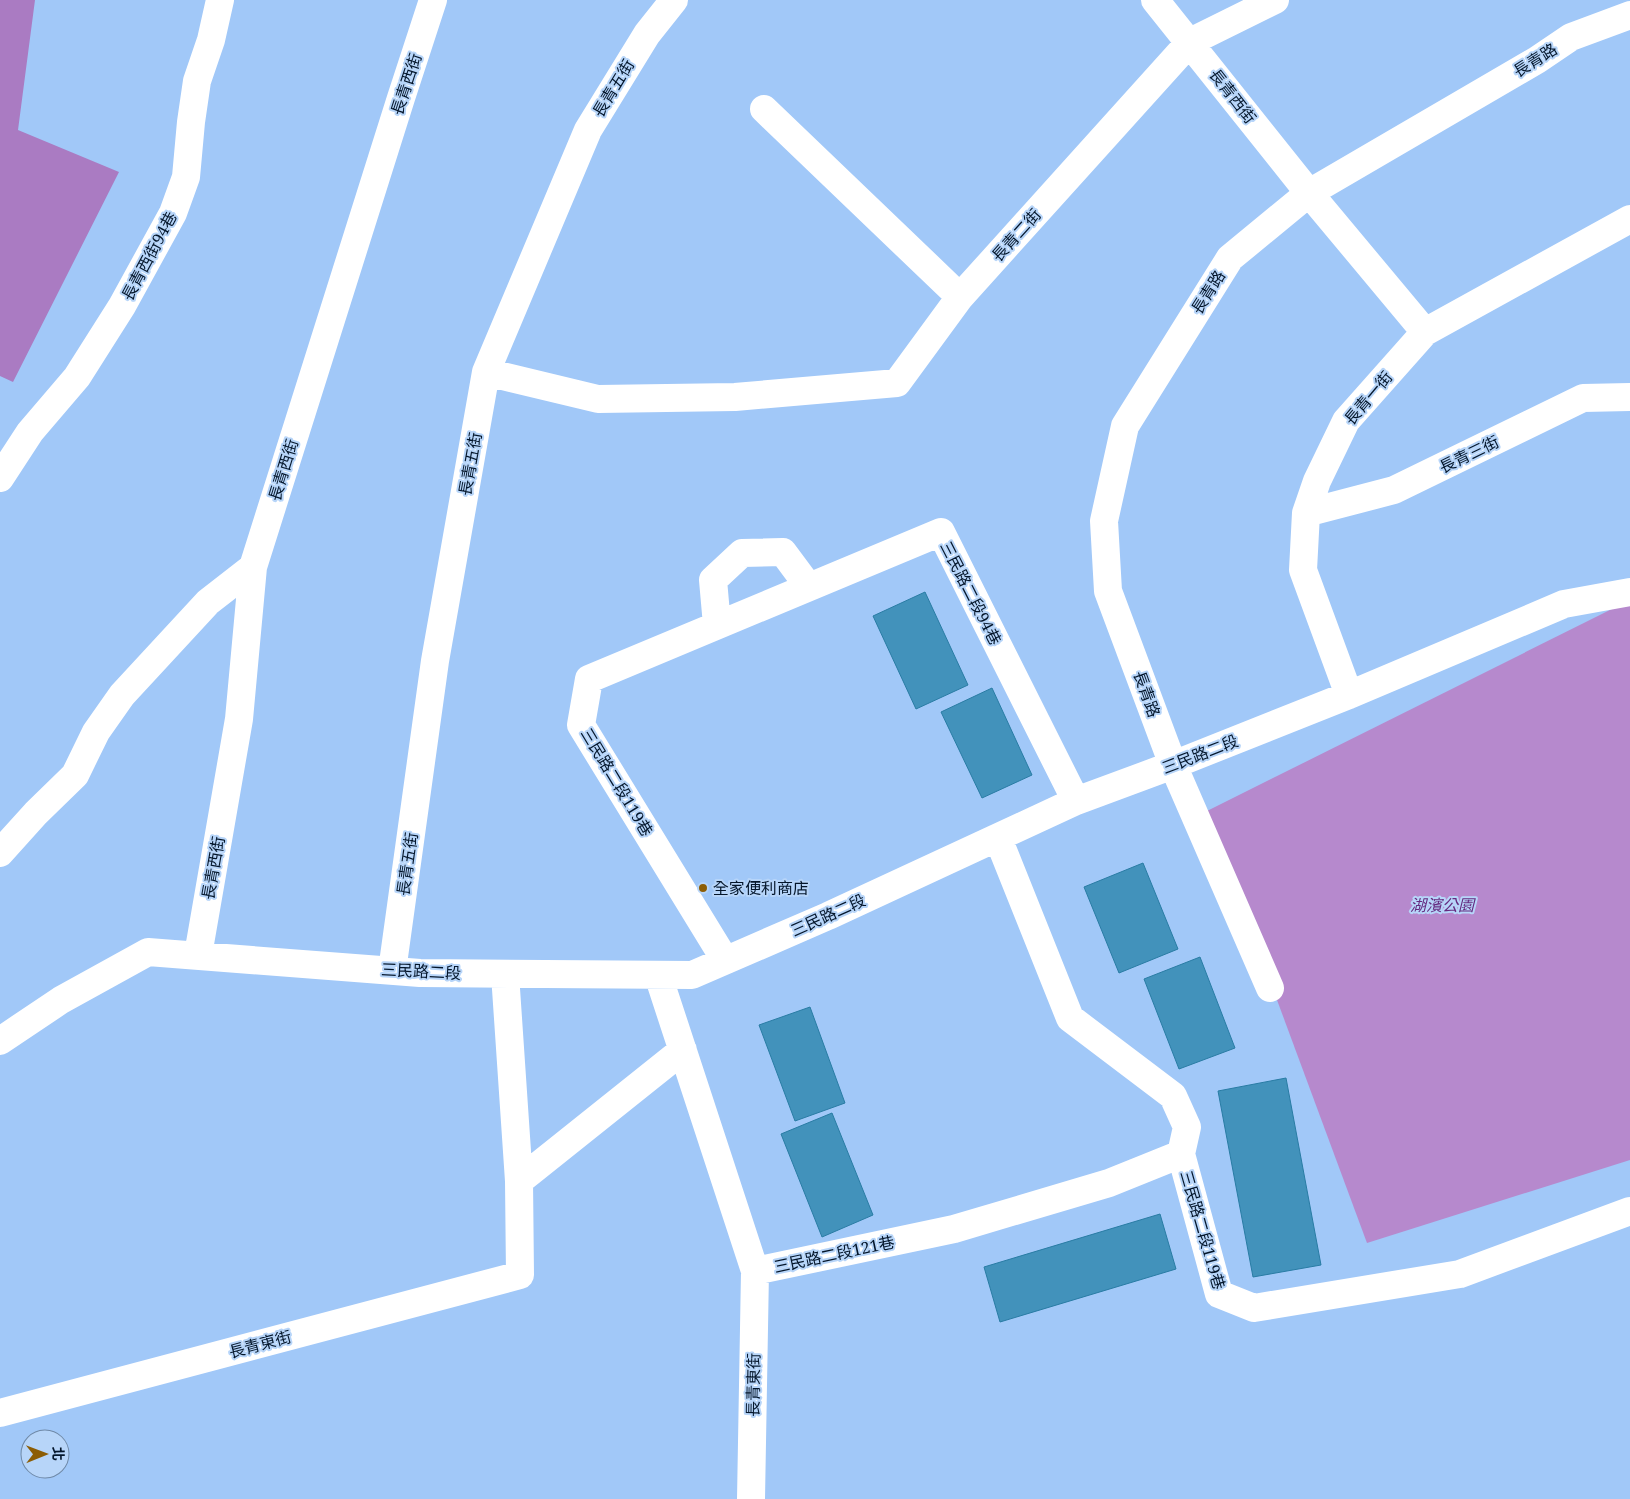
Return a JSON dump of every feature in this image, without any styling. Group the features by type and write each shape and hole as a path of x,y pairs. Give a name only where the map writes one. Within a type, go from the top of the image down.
{"street":[{"name":"長青西街94巷","path":"0,478 30,432 77,377 122,306 173,213 186,177 197,81 211,40 220,0"},
{"name":"長青西街","path":"198,955 239,719 253,567 400,98 434,0"},
{"name":"長青五街","path":"392,971 435,661 486,372 588,130 647,34 674,0"},
{"name":"長青西街","path":"1155,0 1309,192 1426,332"},
{"name":"長青二街","path":"486,372 598,400 735,397 897,383 960,297 1190,42 1275,0"},
{"name":"長青路","path":"1270,988 1173,765 1108,591 1104,521 1125,426 1230,258 1309,192 1537,60 1571,37 1630,15"},
{"path":"764,109 960,297"},
{"name":"長青一街","path":"1349,695 1304,570 1306,513 1317,481 1346,421 1426,332 1630,218"},
{"name":"長青三街","path":"1306,513 1394,490 1583,398 1630,397"},
{"name":"三民路二段94巷","path":"760,607 941,532 1076,802"},
{"path":"717,626 713,580 742,553 783,552 809,587"},
{"path":"0,853 75,775 96,732 122,695 208,602 253,567"},
{"name":"三民路二段","path":"0,1040 61,1000 148,952 392,971 692,975 1076,802 1349,695 1564,604 1630,592"},
{"name":"三民路二段119巷","path":"725,960 581,725 589,679 760,607"},
{"name":"三民路二段119巷","path":"998,838 1070,1018 1173,1096 1187,1127 1181,1154 1219,1294 1254,1308 1460,1274 1630,1211"},
{"path":"505,974 519,1181"},
{"name":"三民路二段121巷","path":"658,975 755,1271 954,1229 1109,1183 1181,1154"},
{"path":"519,1181 683,1050"},
{"name":"長青東街","path":"0,1413 520,1275 519,1181"},
{"name":"長青東街","path":"751,1499 755,1271"}],"green space":[{"name":"湖濱公園","path":"1630,600 1630,1160 1367,1243 1207,811"}],"shaded area":[{"path":"0,0 35,0 18,130 119,172 13,382 0,376"}],"building":[{"path":"925,592 968,685 916,709 873,616"},
{"path":"992,688 1032,775 982,798 941,712"},
{"path":"1143,863 1178,949 1119,973 1084,887"},
{"path":"1200,957 1235,1048 1179,1069 1144,979"},
{"path":"810,1007 845,1103 795,1121 759,1025"},
{"path":"1286,1078 1321,1265 1253,1277 1218,1091"},
{"path":"832,1113 873,1215 822,1237 781,1134"},
{"path":"1160,1214 1176,1269 1000,1322 984,1267"}],"place":[{"name":"全家便利商店","path":"703,888"}]}
